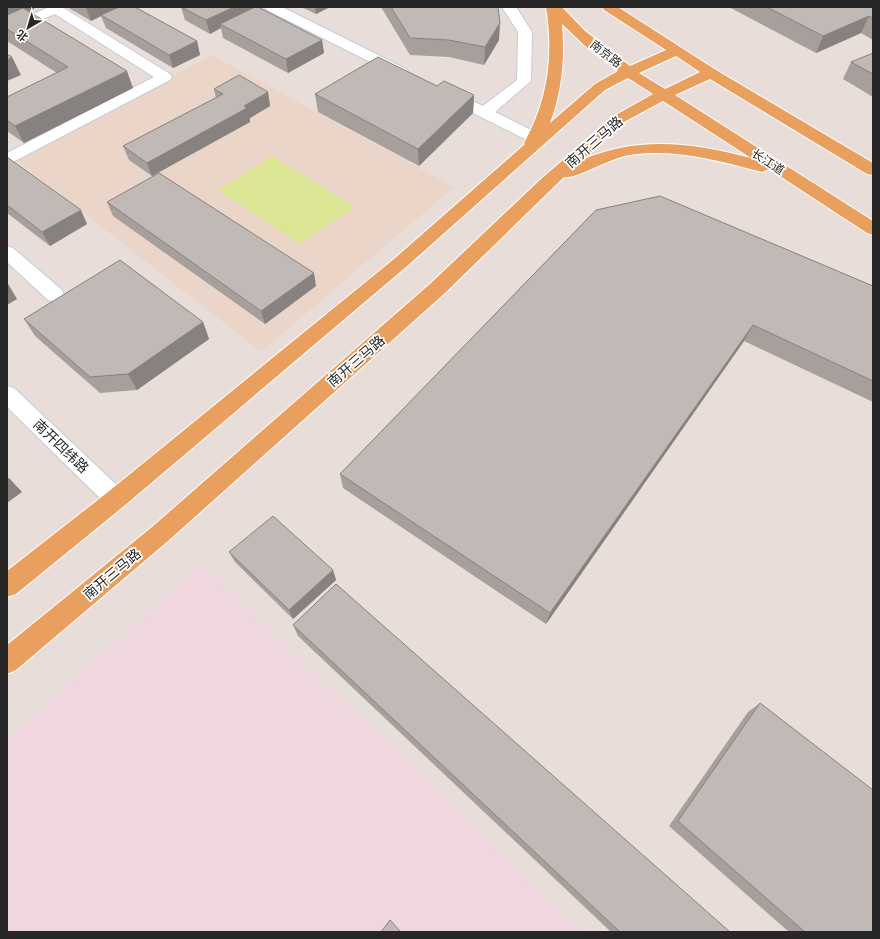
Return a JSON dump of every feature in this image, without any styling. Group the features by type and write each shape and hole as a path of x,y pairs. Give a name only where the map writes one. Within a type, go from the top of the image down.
{"main road":[{"name":"南京路","path":"554,7 598,49 648,77 664,95"},
{"path":"530,145 550,101 556,65 557,26 554,7"},
{"path":"609,7 710,73 873,170"},
{"path":"614,123 648,77 647,53 636,31 623,17"},
{"path":"647,53 676,51"},
{"name":"南开三马路","path":"7,661 160,534 432,294 547,183 614,123 635,109 710,73"},
{"path":"7,586 116,499 400,263 530,145 578,106 608,89 648,77 696,80 730,89 757,101"},
{"name":"长江道","path":"664,95 873,229"},
{"path":"547,183 611,154 630,150 648,149 692,152 738,160 792,177"}],"street":[{"path":"272,7 414,78"},
{"path":"484,113 524,81 525,32 509,7"},
{"path":"7,30 54,8 165,77 7,159"},
{"path":"435,88 484,113 530,145"},
{"path":"7,252 55,295"},
{"name":"南开四纬路","path":"7,394 116,499"}],"shaded area":[{"path":"212,55 454,187 261,352 15,159"},
{"path":"202,564 581,932 7,932 7,740"}],"green space":[{"path":"272,156 355,207 300,244 218,190"}],"building":[{"path":"119,7 135,7 197,41 169,55 101,15"},
{"path":"181,7 234,7 206,20"},
{"path":"255,7 258,7 322,40 286,59 220,24"},
{"path":"391,7 498,7 500,23 485,47 449,40 410,38"},
{"path":"767,7 873,7 873,18 869,16 823,36"},
{"path":"23,8 127,71 15,126 7,120 7,97 68,67 7,29 7,15"},
{"path":"873,53 873,74 851,62"},
{"path":"7,54 12,57 7,60"},
{"path":"378,57 437,86 444,81 474,95 418,149 315,94"},
{"path":"239,75 268,92 244,106 247,108 147,163 123,146 223,94 214,89"},
{"path":"7,157 81,210 42,232 7,205"},
{"path":"159,173 314,273 261,311 107,202"},
{"path":"660,196 873,286 873,381 753,325 550,613 340,474 596,210"},
{"path":"120,260 203,322 128,374 90,377 24,319"},
{"path":"273,516 333,570 289,610 229,552"},
{"path":"336,584 730,932 620,932 293,625"},
{"path":"760,703 873,790 873,932 805,932 678,821"},
{"path":"390,920 401,932 381,932"}]}
